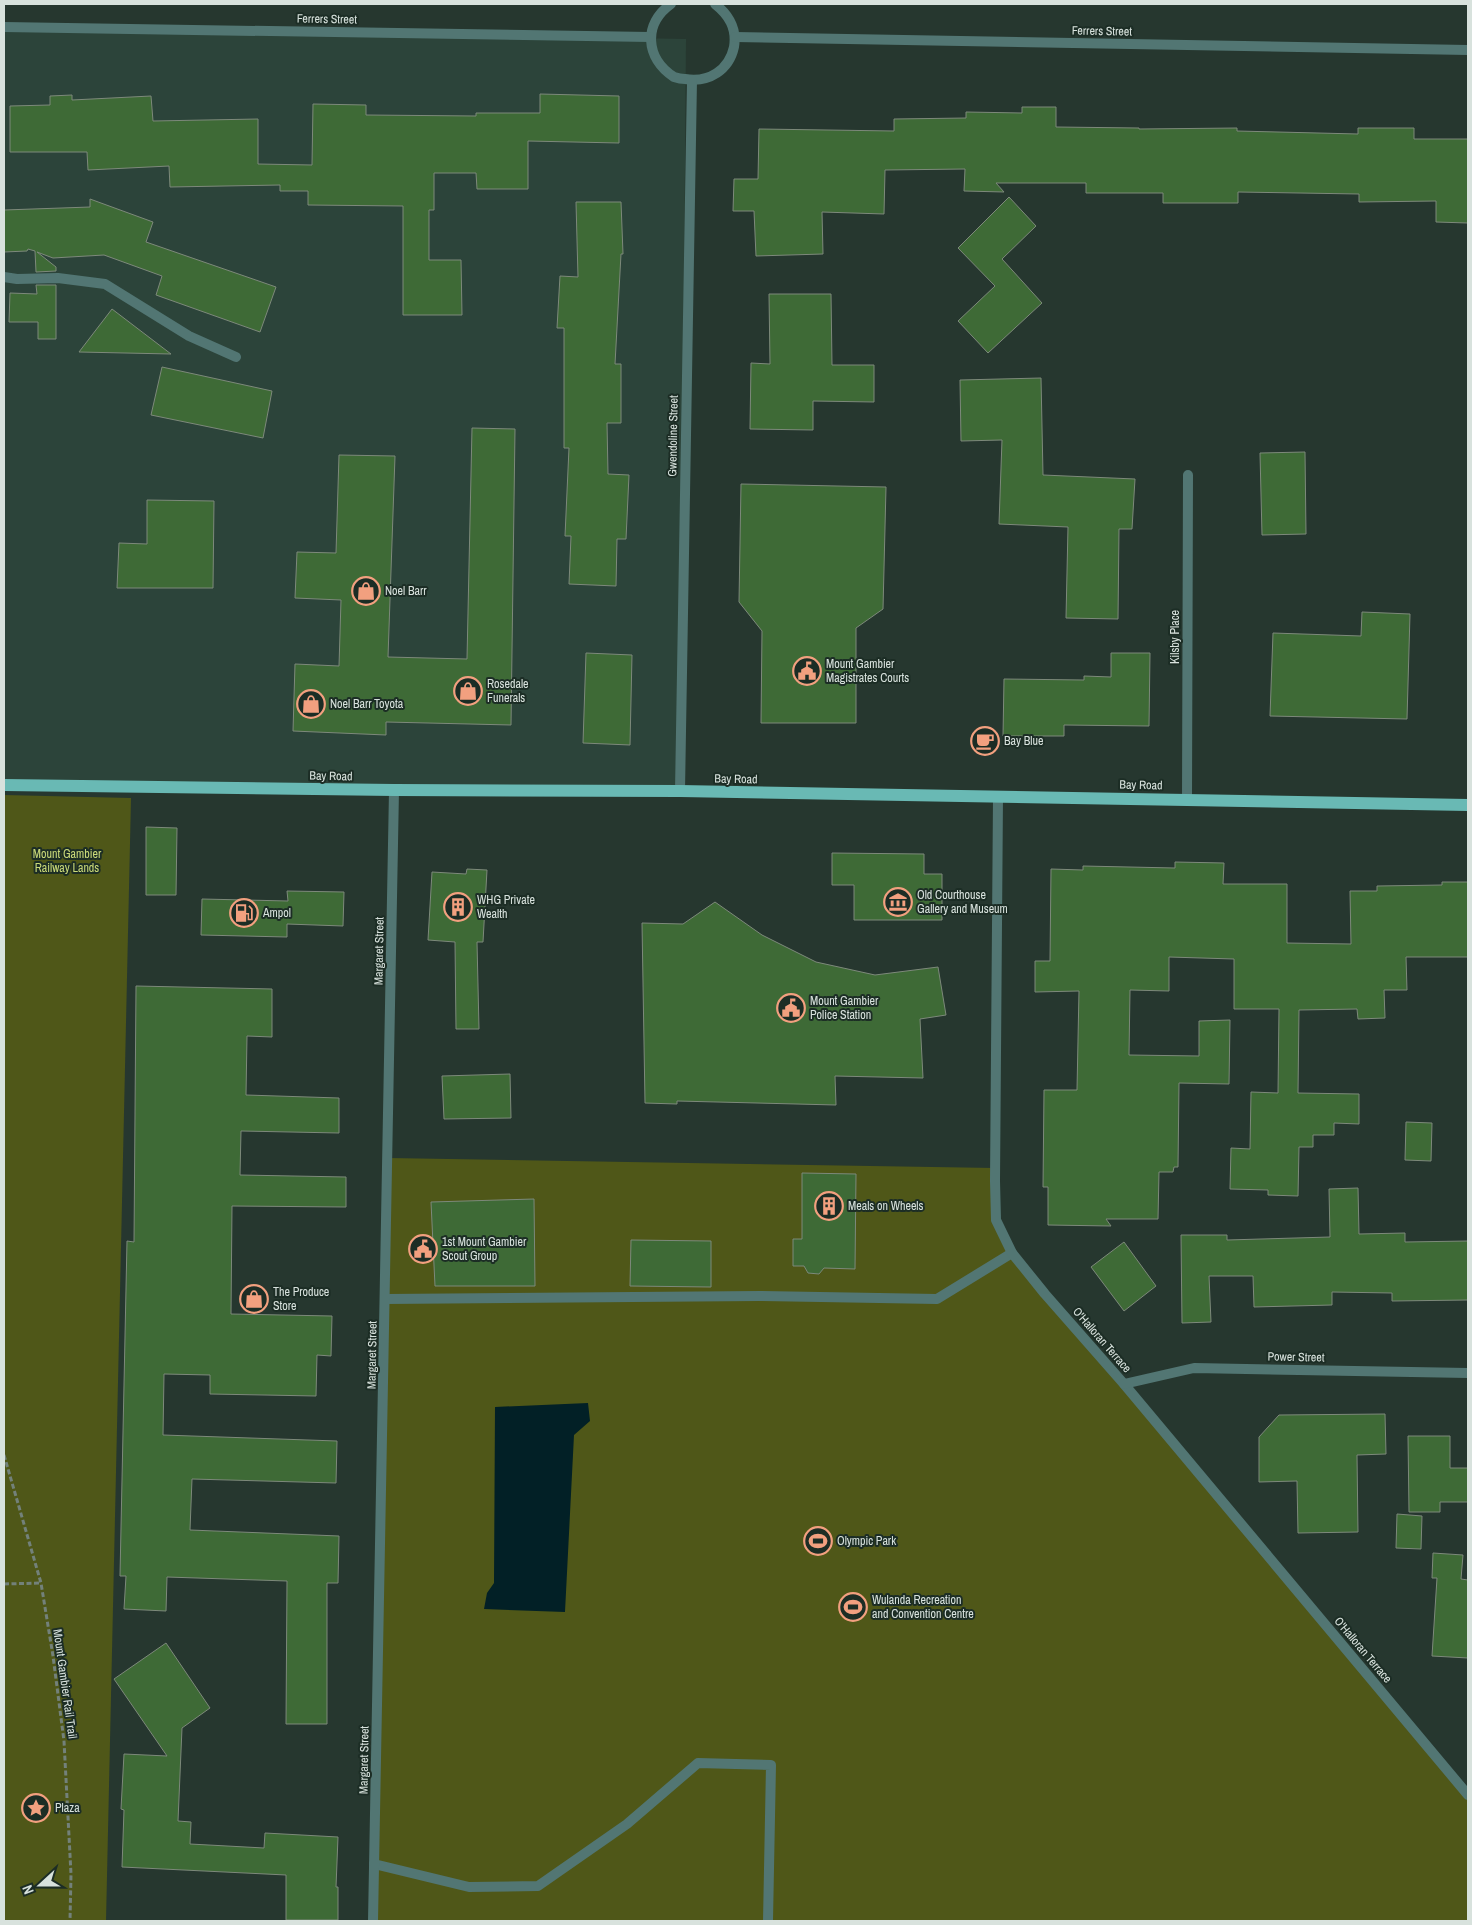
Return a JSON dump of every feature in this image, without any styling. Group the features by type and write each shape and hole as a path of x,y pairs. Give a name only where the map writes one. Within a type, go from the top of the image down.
{"main road":[{"name":"Bay Road","path":"4,785 394,790 680,791 1468,805"}],"street":[{"path":"671,4 665,8 654,22 650,37 653,54 663,67 676,78 692,80 708,79 721,70 732,56 735,37 732,24 724,10 715,4"},
{"name":"Ferrers Street","path":"4,27 650,37"},
{"name":"Ferrers Street","path":"735,37 1468,50"},
{"name":"Gwendoline Street","path":"680,791 692,80"},
{"path":"4,278 58,278 105,284 189,336 236,357"},
{"name":"Kilsby Place","path":"1187,800 1188,475"},
{"name":"Margaret Street","path":"374,1921 394,790"},
{"name":"O'Halloran Terrace","path":"998,797 996,1220 1012,1253 1045,1294 1124,1384 1468,1795"},
{"path":"385,1299 758,1296 937,1299 1012,1253"},
{"name":"Power Street","path":"1124,1384 1194,1368 1468,1373"},
{"path":"374,1864 469,1887 538,1886 627,1824 698,1763 771,1765 768,1921"}],"path":[{"name":"Mount Gambier Rail Trail","path":"4,1455 41,1583 64,1741 71,1874 70,1921"},
{"path":"4,1584 41,1583"}],"shaded area":[{"path":"4,27 686,39 680,791 4,785"}],"green space":[{"name":"Mount Gambier Railway Lands","path":"4,795 131,798 106,1921 4,1921"},
{"name":"Olympic Park","path":"388,1158 995,1168 996,1220 1012,1253 1468,1795 1468,1921 373,1921"}],"water":[{"path":"588,1403 590,1421 574,1435 565,1612 484,1609 487,1593 494,1583 495,1407"}],"building":[{"path":"540,94 619,96 619,143 528,141 528,189 477,189 476,173 434,173 434,210 429,210 429,260 461,260 462,315 403,315 403,206 308,205 308,191 280,191 280,185 170,187 169,166 88,170 87,152 10,152 10,106 50,105 50,96 72,95 72,100 151,96 153,121 258,119 258,164 312,165 313,104 366,105 366,115 476,116 476,113 540,113"},
{"path":"1022,107 1056,107 1056,127 1139,129 1237,128 1237,131 1358,134 1358,128 1414,128 1414,139 1468,139 1468,223 1436,222 1436,201 1359,202 1359,194 1238,192 1238,203 1163,203 1163,193 1086,193 1086,183 996,183 1004,192 964,191 965,169 885,170 884,214 822,212 823,254 756,256 754,211 733,211 734,179 758,179 759,129 894,131 894,119 966,118 966,112 1022,113"},
{"path":"1009,197 1036,226 1002,259 1042,303 988,353 958,321 995,286 958,248"},
{"path":"90,199 153,222 146,242 276,287 260,332 156,295 162,276 104,255 53,258 37,252 56,267 56,271 36,272 35,251 28,249 27,251 4,252 4,210 90,207"},
{"path":"576,202 621,202 623,254 621,254 615,364 621,364 621,423 607,423 608,474 629,475 626,539 617,539 616,586 569,584 571,536 565,536 569,448 564,448 564,328 557,328 560,276 578,277"},
{"path":"36,285 56,285 56,339 38,339 38,322 9,322 10,293 37,294"},
{"path":"769,294 831,294 832,365 874,365 874,402 813,401 813,430 750,429 751,363 770,364"},
{"path":"112,309 171,354 79,352"},
{"path":"162,367 272,391 263,438 151,415"},
{"path":"1041,378 1043,475 1135,479 1132,529 1119,529 1118,619 1066,618 1068,527 999,524 1002,440 961,441 960,380"},
{"path":"472,428 515,429 511,725 386,722 386,735 293,731 295,664 339,666 341,600 295,598 297,552 336,553 339,455 395,456 388,657 467,659"},
{"path":"1305,452 1306,534 1262,535 1260,453"},
{"path":"741,484 886,487 883,609 856,628 856,723 761,723 762,631 739,602"},
{"path":"147,500 214,501 213,588 117,588 119,543 147,544"},
{"path":"1362,612 1410,614 1407,719 1270,716 1273,633 1361,636"},
{"path":"586,653 632,655 630,745 583,743"},
{"path":"1111,653 1150,653 1149,726 1064,725 1064,736 1003,736 1004,679 1084,680 1084,676 1111,677"},
{"path":"146,827 177,828 176,895 146,895"},
{"name":"Old Courthouse Gallery and Museum","path":"832,853 924,854 924,874 942,874 942,920 854,920 854,885 832,885"},
{"path":"1175,862 1224,863 1223,884 1287,884 1287,943 1351,944 1350,891 1377,891 1377,886 1442,885 1442,882 1468,882 1468,957 1406,957 1407,990 1384,990 1385,1018 1358,1019 1357,1009 1299,1010 1298,1093 1359,1094 1359,1124 1334,1123 1334,1135 1313,1135 1313,1147 1299,1147 1298,1196 1268,1195 1268,1190 1230,1189 1231,1148 1250,1149 1251,1092 1278,1093 1279,1009 1234,1009 1234,959 1169,957 1169,991 1130,990 1129,1055 1199,1056 1199,1021 1230,1020 1229,1084 1179,1083 1178,1167 1174,1167 1173,1172 1159,1172 1158,1219 1106,1219 1111,1226 1048,1225 1048,1187 1043,1187 1044,1090 1077,1090 1079,991 1035,992 1035,961 1050,961 1051,869 1083,870 1083,866 1175,868"},
{"name":"WHG Private Wealth","path":"467,869 487,870 483,942 477,942 479,1029 456,1029 455,942 428,940 432,872 466,874"},
{"name":"Ampol","path":"287,891 344,892 343,926 287,924 287,937 201,935 202,899 288,901"},
{"path":"715,902 762,935 816,962 875,975 938,967 946,1015 920,1019 923,1078 835,1076 836,1105 677,1101 677,1104 645,1103 642,923 683,924"},
{"path":"136,986 272,989 272,1037 247,1036 246,1095 339,1098 339,1133 241,1131 240,1175 346,1177 346,1207 232,1206 231,1314 332,1316 331,1356 317,1355 316,1396 210,1394 210,1375 164,1374 163,1435 337,1441 336,1483 192,1479 190,1530 339,1536 338,1583 327,1583 327,1724 286,1724 287,1581 167,1577 166,1611 124,1609 126,1576 120,1576 127,1241 134,1242"},
{"path":"510,1074 511,1118 444,1119 442,1076"},
{"path":"1406,1122 1432,1123 1431,1161 1405,1160"},
{"name":"Meals on Wheels","path":"802,1173 856,1174 855,1269 824,1268 819,1274 808,1273 804,1266 793,1266 793,1239 802,1239"},
{"path":"1358,1188 1359,1234 1405,1233 1405,1242 1468,1241 1468,1300 1392,1301 1392,1293 1332,1292 1332,1305 1254,1307 1253,1276 1209,1276 1211,1322 1182,1323 1181,1235 1227,1235 1227,1240 1330,1237 1329,1189"},
{"name":"1st Mount Gambier Scout Group","path":"534,1199 535,1286 435,1286 431,1202"},
{"path":"631,1240 711,1241 711,1287 630,1286"},
{"path":"1124,1242 1156,1286 1124,1311 1091,1267"},
{"path":"1385,1414 1386,1454 1357,1455 1358,1532 1298,1533 1297,1481 1259,1482 1259,1437 1279,1415"},
{"path":"1408,1436 1450,1436 1450,1468 1468,1468 1468,1502 1440,1502 1440,1512 1409,1512"},
{"path":"1397,1514 1422,1516 1421,1549 1396,1548"},
{"path":"1433,1553 1463,1555 1461,1579 1468,1580 1468,1658 1432,1656 1437,1578 1432,1578"},
{"path":"166,1643 210,1708 182,1728 178,1821 191,1822 190,1844 264,1848 265,1833 338,1837 336,1887 338,1887 338,1920 286,1920 286,1875 122,1867 124,1810 121,1809 124,1754 167,1756 114,1679"}],"place":[{"name":"Noel Barr","path":"366,591"},
{"name":"Mount Gambier Magistrates Courts","path":"807,671"},
{"name":"Rosedale Funerals","path":"468,691"},
{"name":"Noel Barr Toyota","path":"311,704"},
{"name":"Bay Blue","path":"985,741"},
{"name":"Old Courthouse Gallery and Museum","path":"898,902"},
{"name":"WHG Private Wealth","path":"458,907"},
{"name":"Ampol","path":"244,913"},
{"name":"Mount Gambier Police Station","path":"791,1008"},
{"name":"Meals on Wheels","path":"829,1206"},
{"name":"1st Mount Gambier Scout Group","path":"423,1249"},
{"name":"The Produce Store","path":"254,1299"},
{"name":"Olympic Park","path":"818,1541"},
{"name":"Wulanda Recreation and Convention Centre","path":"853,1607"},
{"name":"Plaza","path":"36,1808"}]}
